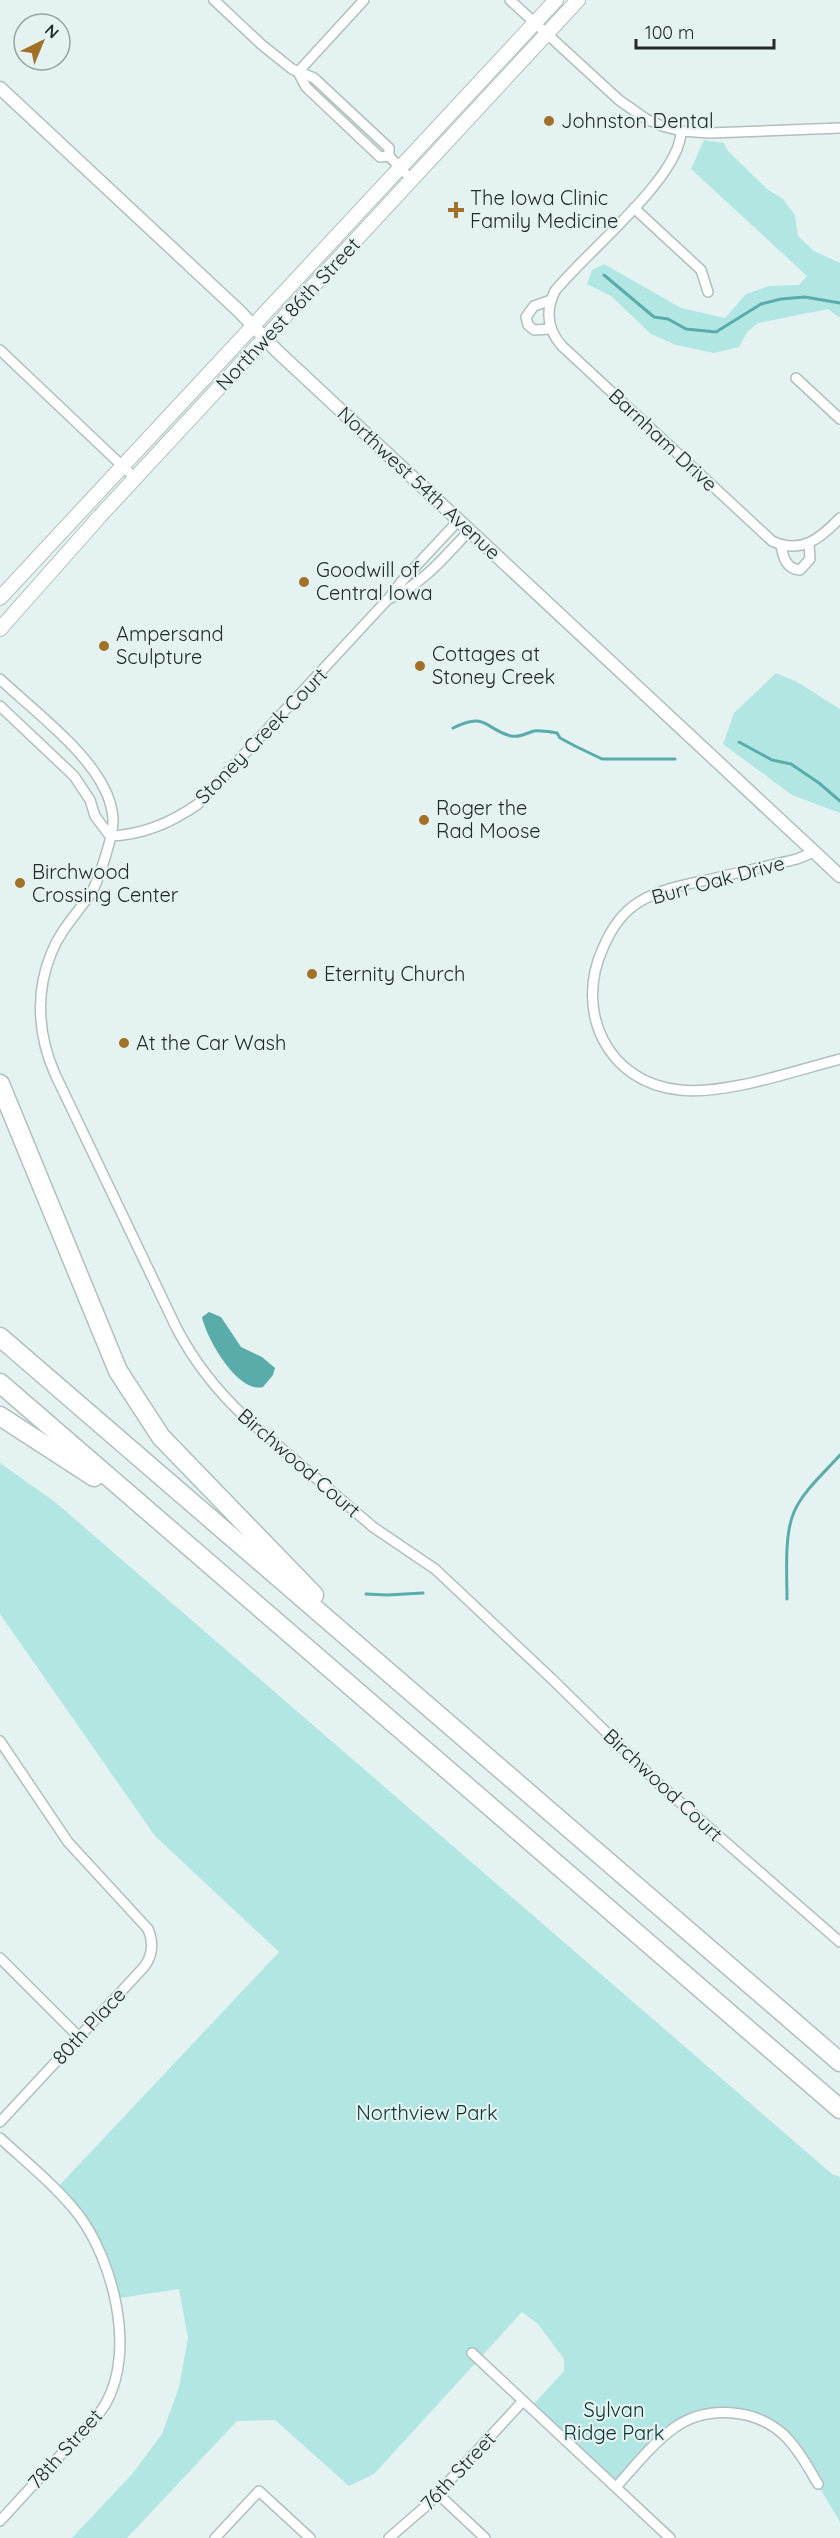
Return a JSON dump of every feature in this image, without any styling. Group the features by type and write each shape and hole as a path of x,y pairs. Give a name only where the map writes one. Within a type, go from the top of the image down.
{"highway":[{"path":"0,1084 118,1371 161,1437 399,1682"},
{"path":"0,1337 840,2062"},
{"path":"0,1383 840,2109"},
{"path":"0,1416 154,1516"}],"main road":[{"name":"Northwest 86th Street","path":"0,598 556,0"},
{"name":"Northwest 86th Street","path":"0,629 135,478 578,0"}],"street":[{"path":"214,0 262,45 298,72 306,87 380,157 389,156 412,180"},
{"path":"298,72 364,0"},
{"path":"510,0 632,110 654,123 681,131 710,133 840,128"},
{"name":"Northwest 54th Avenue","path":"2,92 840,876"},
{"path":"551,300 534,306 526,317 528,325 534,330 550,329 548,310 559,287 634,208 671,161 681,143 681,131"},
{"path":"634,208 701,270 708,292"},
{"name":"Barnham Drive","path":"550,329 562,346 765,534 781,545"},
{"path":"0,350 135,478"},
{"path":"796,378 840,419"},
{"path":"809,544 810,559 800,570 790,568 781,545 809,544 819,539 840,518"},
{"name":"Stoney Creek Court","path":"110,836 151,829 198,804 459,520"},
{"name":"Stoney Creek Court","path":"389,598 409,590 421,581 470,530"},
{"name":"Birchwood Court","path":"0,679 93,768 105,789 113,821 110,836 97,881 91,893 69,920 51,954 41,996 41,1028 44,1045 55,1074 171,1316 195,1361 222,1394 246,1418 373,1527 435,1569 658,1783 840,1942"},
{"path":"0,706 74,776 90,800 95,816 110,836"},
{"name":"Burr Oak Drive","path":"814,852 797,859 680,886 654,895 633,906 615,923 598,959 592,983 593,1013 598,1030 615,1058 640,1078 679,1090 700,1091 745,1083 840,1059"},
{"name":"80th Place","path":"0,1741 68,1842 142,1923 151,1937 152,1945 149,1960 0,2122"},
{"path":"0,1958 79,2037"},
{"name":"78th Street","path":"0,2138 68,2202 88,2229 103,2261 119,2322 122,2345 116,2380 100,2412 0,2521"},
{"path":"471,2353 670,2538"},
{"name":"76th Street","path":"389,2538 437,2493 523,2401"},
{"path":"616,2487 659,2441 676,2427 696,2417 717,2413 747,2415 771,2426 792,2444 818,2484"},
{"path":"215,2538 260,2491 310,2538"},
{"path":"437,2493 485,2538"}],"green space":[{"path":"704,140 724,143 727,150 767,189 783,199 795,215 798,236 814,251 840,263 840,318 828,309 758,323 747,332 739,347 714,353 676,345 651,334 611,296 587,284 592,270 604,264 681,308 725,318 746,294 769,286 799,285 807,276 691,169"},
{"path":"776,673 797,682 840,709 840,813 792,795 723,744 734,713"},
{"name":"Northview Park","path":"0,1463 55,1502 832,2174 840,2177 840,2522 800,2455 771,2425 717,2413 676,2427 616,2487 531,2407 564,2371 564,2359 538,2324 522,2312 374,2474 349,2486 275,2420 237,2421 127,2538 72,2538 133,2473 162,2434 179,2387 188,2338 179,2289 113,2299 96,2244 55,2190 279,1952 155,1836 0,1614"}],"shaded area":[{"path":"209,1312 221,1317 241,1347 262,1357 275,1368 273,1375 263,1387 253,1387 243,1382 216,1350 202,1317"}],"waterway":[{"path":"604,275 654,317 668,319 686,329 716,332 761,304 781,299 805,297 840,303"},
{"path":"453,728 464,723 479,721 511,736 537,731 557,733 560,738 602,759 675,759"},
{"path":"739,742 772,760 791,764 840,801"},
{"path":"787,1599 787,1543 794,1512 809,1489 840,1455"},
{"path":"366,1594 423,1593"}],"place":[{"name":"Johnston Dental","path":"549,121"},
{"name":"The Iowa Clinic Family Medicine","path":"456,210"},
{"name":"Goodwill of Central Iowa","path":"304,582"},
{"name":"Ampersand Sculpture","path":"104,646"},
{"name":"Cottages at Stoney Creek","path":"420,666"},
{"name":"Roger the Rad Moose","path":"424,820"},
{"name":"Birchwood Crossing Center","path":"20,883"},
{"name":"Eternity Church","path":"312,974"},
{"name":"At the Car Wash","path":"124,1043"}],"park label":[{"name":"Sylvan Ridge Park","path":"614,2422"}]}
